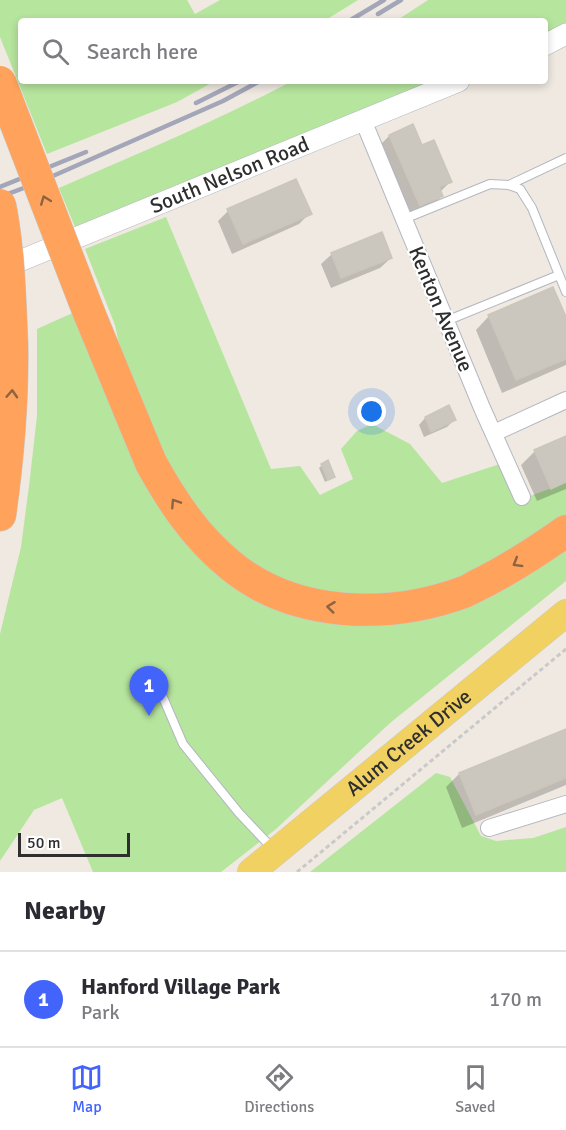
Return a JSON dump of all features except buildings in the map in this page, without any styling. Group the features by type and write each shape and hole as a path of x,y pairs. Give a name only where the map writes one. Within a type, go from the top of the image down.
{"highway":[{"path":"0,82 89,313 151,463 184,517 230,565 281,594 318,606 357,610 396,608 464,592 500,574 566,531"},
{"path":"0,205 5,229 10,290 13,379 7,463 0,515"}],"main road":[{"name":"Alum Creek Drive","path":"251,872 565,617"}],"street":[{"path":"548,43 566,34"},
{"name":"South Nelson Road","path":"0,269 452,84"},
{"name":"Kenton Avenue","path":"363,120 522,497"},
{"path":"494,433 566,400"},
{"path":"489,828 566,804"}],"lane":[{"path":"509,184 566,158"},
{"path":"404,219 490,184 509,184 520,189 532,208 566,291"},
{"path":"446,321 559,275"},
{"path":"162,695 183,744 239,813 276,852"}],"path":[{"path":"297,872 566,649"}],"green space":[{"path":"0,0 187,0 195,14 220,0 358,0 329,18 18,18 18,82 0,37"},
{"path":"428,0 566,0 566,25 548,35 548,18 401,18"},
{"path":"19,84 210,84 177,102 47,154"},
{"path":"286,84 430,84 75,227 59,188"},
{"path":"166,217 271,469 300,466 320,495 353,479 341,449 357,431 372,424 410,444 442,483 500,464 516,501 566,483 566,520 470,576 404,597 332,596 264,571 234,550 206,523 162,454 124,368 115,325 85,249"},
{"path":"77,311 177,521 346,619 566,544 566,581 390,723 276,829 221,872 93,872 62,798 34,810 0,861 0,634 21,547 29,486 37,416 37,329"},
{"path":"436,773 450,777 481,836 496,841 533,838 566,827 566,872 310,872"}],"railway":[{"path":"354,18 384,0"},
{"path":"378,14 401,0"},
{"path":"196,103 234,84"},
{"path":"0,197 223,101 254,84"},
{"path":"0,187 86,152"}],"place":[{"name":"Hanford Village Park","path":"149,716"}]}
